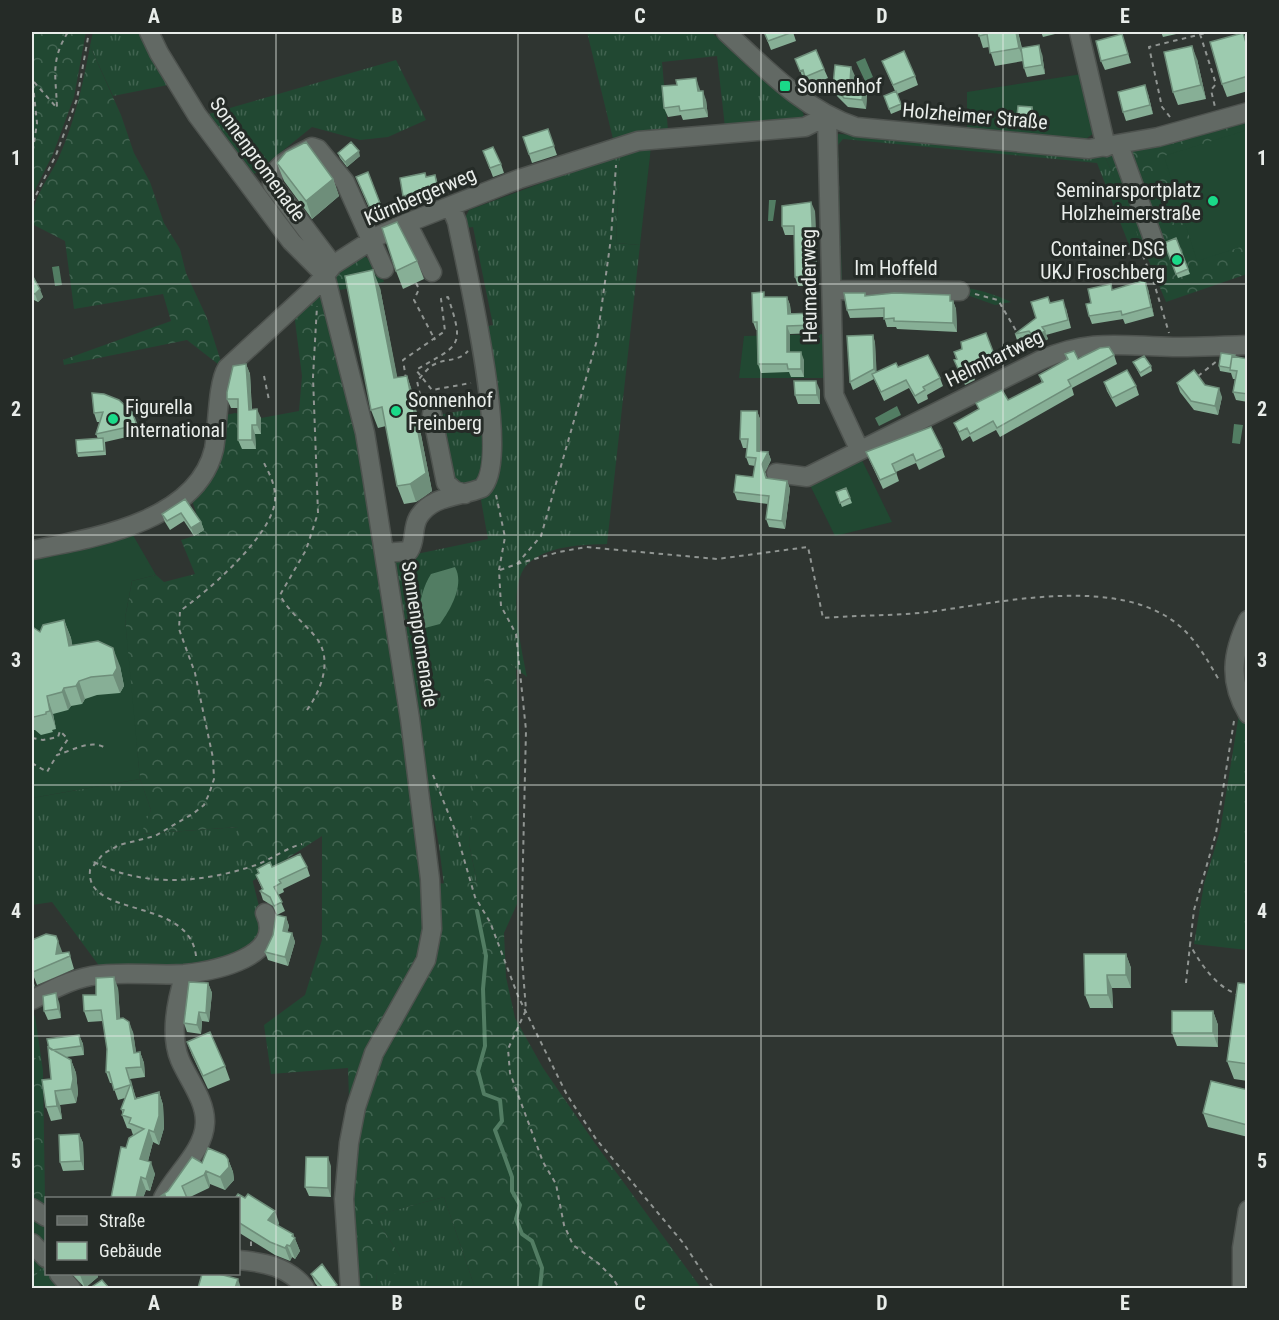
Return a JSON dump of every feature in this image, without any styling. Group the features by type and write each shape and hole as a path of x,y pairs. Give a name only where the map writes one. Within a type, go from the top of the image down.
{"street":[{"name":"Sonnenpromenade","path":"149,32 164,62 197,115 291,241 329,270 366,442 384,553 415,761 430,879 432,929 423,966 371,1061 353,1124 344,1199 350,1288"},
{"name":"Holzheimer Straße","path":"726,32 785,86 827,116 856,127 1064,148 1112,146 1248,112"},
{"path":"1079,32 1112,146 1155,244"},
{"name":"Kürnbergerweg","path":"32,550 86,539 129,526 169,506 193,489 206,473 212,458 225,370 329,270 370,242 407,223 519,179 638,141 805,127 827,116"},
{"name":"Heumaderweg","path":"827,116 834,395 859,449"},
{"path":"329,270 272,184 276,171 290,159 312,147 318,149 345,182 384,269"},
{"path":"384,553 409,551 413,545 416,520 423,511 446,498 482,488 491,470 489,386 457,222 451,207"},
{"path":"407,223 432,272"},
{"name":"Im Hoffeld","path":"832,290 960,291"},
{"name":"Helmhartweg","path":"776,473 807,477 1034,363 1077,347 1123,343 1172,347 1248,345"},
{"path":"428,414 446,483 454,490 465,494"},
{"path":"1243,707 1235,688 1233,660 1248,620"},
{"path":"32,1000 70,981 92,976 191,972 233,963 260,949 270,928 265,913"},
{"path":"164,1197 201,1139 206,1122 194,1087 177,1050 178,1002 191,972"},
{"path":"32,1208 45,1216"},
{"path":"1242,1288 1242,1248 1248,1210"},
{"path":"32,1243 45,1257"},
{"path":"240,1260 280,1268 296,1278 305,1288"},
{"path":"60,1275 71,1288"}],"path":[{"path":"34,82 57,108 55,60 58,47 68,32"},
{"path":"32,203 56,155 77,99 89,32"},
{"path":"1172,125 1169,114 1162,107 1149,47 1210,32"},
{"path":"1200,34 1216,84 1211,90 1216,113"},
{"path":"32,75 37,131 32,156"},
{"path":"517,564 541,536 597,340 611,238 616,163"},
{"path":"1128,254 1141,251 1154,283 1172,347"},
{"path":"416,283 420,289 414,300 435,340"},
{"path":"960,291 985,295 998,300 1034,363"},
{"path":"307,710 322,681 323,650 317,638 292,613 280,595 306,550 318,513 313,377 314,327 319,297"},
{"path":"407,385 403,360 445,331 441,299 448,297 460,332 458,338 452,349 416,370 432,390 471,383"},
{"path":"1197,377 1222,357"},
{"path":"428,414 417,381 428,368 441,362"},
{"path":"264,376 269,400"},
{"path":"191,972 195,950 185,929 164,917 122,904 100,893 89,879 94,862 119,846 164,831 201,808 209,794 214,779 213,758 195,673 179,629 178,616 180,611 222,576 269,522 275,502 275,490 263,461"},
{"path":"486,484 494,488 505,537 499,570 501,606 516,634 525,710 521,945 526,1010 508,1049 510,1073 543,1162 556,1184 564,1225 573,1245 598,1263 619,1288"},
{"path":"499,570 558,552 586,547 717,559 808,547 823,618 927,612 1036,596 1074,595 1127,603 1153,611 1179,626 1196,642 1222,684"},
{"path":"1186,983 1194,910 1216,833 1243,707"},
{"path":"32,738 43,740 58,737 60,731 68,739 47,772 32,763"},
{"path":"57,754 90,744 99,744 107,749"},
{"path":"415,761 421,763 434,777 457,835 470,884 490,922 518,996 567,1095 596,1139 657,1208 713,1288"},
{"path":"94,862 149,879 198,880 255,865 303,844"},
{"path":"1190,945 1212,978 1229,992 1243,997"}],"green space":[{"path":"32,32 86,32 74,97 53,154 32,196"},
{"path":"93,32 145,32 173,84 113,96 90,46"},
{"path":"587,32 711,32 767,83 802,110 804,116 799,121 725,127 717,56 662,62 668,130 614,143"},
{"path":"90,46 121,115 134,153 150,182 164,223 180,249 186,273 207,318 223,368 187,340 64,365 63,360 171,321 163,294 74,309 65,241 32,224 37,198 59,157 70,130"},
{"path":"396,60 426,120 388,137 360,140 312,127 249,178 202,116"},
{"path":"1082,74 1094,133 1086,139 967,128 967,92"},
{"path":"1247,118 1247,274 1166,302 1104,154"},
{"name":"Seminarsportplatz Holzheimerstraße","path":"1247,130 1247,245 1197,261 1164,156"},
{"path":"835,135 1104,154 1143,246 1131,250 1097,163 843,139 838,145 842,283 950,285 991,294 1011,302 995,305 967,295 838,283"},
{"path":"651,147 640,245 616,243 620,154"},
{"path":"620,154 616,243 640,245 607,544 558,549 531,561 523,570 518,583 517,616 527,677 510,664 474,806 469,843 477,883 444,885 388,560 488,539 481,500 498,477 494,368 485,327 493,325 473,227 465,228 464,220 469,210"},
{"path":"360,254 376,263 384,282 334,291 332,276"},
{"path":"321,286 360,434 429,884 477,882 469,843 486,666 510,664 516,669 520,748 517,904 504,933 506,977 515,1018 543,1068 701,1288 475,1288 444,1197 377,1215 379,1223 400,1256 395,1274 377,1272 376,1288 355,1288 348,1068 271,1074 264,1025 305,995 322,940 322,836 251,882 238,827 141,834 151,810 140,779 131,694 125,618 132,581 156,575 164,582 195,574 181,540 194,536 199,522 192,500 226,415 235,413 261,418 299,411 302,376 294,313"},
{"path":"828,334 829,378 739,378 744,336"},
{"path":"477,408 483,412 486,471 482,480 468,485 452,475 448,466 442,446 438,415"},
{"path":"860,456 892,522 835,536 809,483"},
{"path":"130,530 156,575 132,581 125,618 140,779 32,798 32,555"},
{"path":"1239,714 1248,724 1247,950 1194,944 1204,884 1220,831"},
{"path":"140,779 151,810 142,834 239,827 265,930 249,953 184,968 100,967 52,902 32,905 32,798"},
{"path":"32,1013 35,1016 42,1064 32,1055"},
{"path":"32,1055 42,1064 43,1071 45,1266 38,1271 32,1288"},
{"path":"444,1197 475,1288 376,1288 377,1272 400,1256 376,1215"},
{"path":"45,1266 45,1275 53,1275 63,1288 32,1288 38,1271"}],"shaded area":[{"path":"865,58 873,77 865,81 856,62"},
{"path":"769,200 776,200 773,221 768,221"},
{"path":"59,266 62,285 55,286 52,267"},
{"path":"897,406 901,415 879,426 875,418"},
{"path":"1234,424 1243,425 1240,444 1232,443"},
{"path":"455,567 458,574 457,589 448,612 440,624 421,629 422,594 431,574"}],"building":[{"path":"764,32 793,32 768,41"},
{"path":"978,32 1016,32 1019,48 990,53 987,34 979,36"},
{"path":"1243,33 1248,49 1248,76 1222,84 1210,42"},
{"path":"1122,34 1128,54 1101,61 1096,41"},
{"path":"1039,45 1042,65 1024,68 1021,48"},
{"path":"1192,46 1201,85 1173,92 1164,52"},
{"path":"816,50 824,69 805,77 795,59"},
{"path":"904,51 915,76 893,85 882,61"},
{"path":"835,65 851,67 850,82 864,84 862,100 844,98 833,86"},
{"path":"696,78 698,91 703,91 704,108 680,111 679,106 664,108 662,86 677,85 676,80"},
{"path":"1145,85 1150,105 1123,112 1118,92"},
{"path":"896,91 901,104 889,109 884,96"},
{"path":"1018,106 1032,107 1031,117 1017,116"},
{"path":"548,129 554,146 529,154 523,137"},
{"path":"306,142 333,179 306,201 277,163 286,152"},
{"path":"351,142 359,151 345,162 338,153"},
{"path":"493,147 501,164 490,168 483,151"},
{"path":"368,172 383,211 373,215 356,177"},
{"path":"425,173 426,177 435,175 438,189 403,196 400,178"},
{"path":"811,202 814,267 807,267 807,277 795,277 794,226 782,226 782,206"},
{"path":"397,222 417,261 396,271 382,228"},
{"name":"Container DSG UKJ Froschberg","path":"1176,238 1188,269 1176,274 1164,243"},
{"name":"Sonnenhof Freinberg","path":"373,270 394,378 407,376 426,473 410,484 397,486 382,407 371,410 345,276"},
{"path":"32,275 40,289 35,294 32,292"},
{"path":"1145,280 1151,307 1122,315 1121,311 1089,316 1086,304 1091,303 1088,289 1111,284 1112,290"},
{"path":"764,292 764,297 787,297 788,314 814,313 814,325 787,326 787,352 801,352 801,369 788,369 787,364 758,364 757,322 753,322 752,293"},
{"path":"844,293 865,293 865,296 894,293 950,295 950,301 953,301 953,323 884,319 884,308 847,310"},
{"path":"1048,297 1050,303 1063,300 1068,320 1042,327 1045,331 1034,338 1029,331 1015,334 1036,318 1031,302"},
{"path":"986,333 994,354 968,364 972,372 962,377 954,360 957,359 954,352 962,349 961,342"},
{"path":"873,335 874,369 850,382 847,336"},
{"path":"1109,347 1114,355 1068,380 1071,386 997,428 993,421 970,434 967,428 959,432 954,423 979,409 976,403 1002,390 1008,400 1043,382 1039,375 1068,359 1065,354 1074,351 1078,359 1100,348"},
{"path":"1221,353 1235,355 1232,356 1230,368 1219,366"},
{"path":"928,355 940,378 923,387 925,390 915,396 906,380 881,392 872,374 896,363 898,367"},
{"path":"1144,356 1151,366 1140,373 1133,362"},
{"path":"1232,356 1248,359 1248,394 1233,392 1237,371 1230,370"},
{"path":"246,364 249,410 257,409 257,425 252,425 252,440 238,440 238,399 227,399 227,392 233,366"},
{"path":"1127,370 1136,386 1112,398 1104,382"},
{"path":"1194,370 1205,385 1219,388 1215,406 1191,401 1177,383"},
{"path":"794,381 816,381 817,395 795,395"},
{"name":"Figurella International","path":"92,393 104,394 119,400 132,412 137,425 96,434 103,412 94,413"},
{"path":"741,411 757,411 757,451 768,452 762,464 766,478 787,481 782,521 766,519 769,496 734,492 736,475 753,477 756,458 746,457 748,439 740,439"},
{"path":"931,427 942,449 916,461 913,454 892,464 896,473 880,480 866,452"},
{"path":"103,438 104,451 77,453 76,440"},
{"path":"846,488 850,498 840,503 836,492"},
{"path":"185,499 201,522 191,528 181,513 167,521 162,514"},
{"path":"64,620 69,646 98,641 113,648 117,668 113,675 91,677 79,681 76,686 64,688 62,692 47,696 50,711 34,717 32,714 32,629 40,632 43,625"},
{"path":"300,854 307,867 279,880 281,883 274,887 282,902 274,906 270,897 260,891 263,889 256,875 259,873 257,869 270,862 272,867"},
{"path":"276,915 286,917 283,931 292,933 285,957 265,952 273,935"},
{"path":"46,934 56,936 58,941 56,954 69,952 70,956 33,972 32,940"},
{"path":"1084,954 1126,954 1126,975 1107,975 1108,995 1085,995"},
{"path":"114,977 117,1019 123,1018 129,1022 134,1053 140,1052 141,1067 126,1068 131,1084 114,1090 109,1072 106,1072 107,1049 101,1010 84,1011 83,995 96,995 96,978"},
{"path":"189,982 208,983 206,1013 199,1012 197,1025 184,1023"},
{"path":"1238,983 1248,984 1248,1064 1227,1061"},
{"path":"56,993 58,1009 44,1011 43,996"},
{"path":"1172,1011 1213,1011 1213,1033 1172,1033"},
{"path":"210,1032 225,1066 203,1076 187,1042"},
{"path":"79,1035 81,1046 52,1050 49,1048 47,1039"},
{"path":"48,1047 71,1060 73,1079 71,1089 55,1091 57,1106 46,1107 42,1080 51,1079"},
{"path":"1211,1081 1248,1090 1247,1125 1203,1113"},
{"path":"131,1083 135,1099 159,1092 159,1116 154,1132 149,1130 140,1159 151,1162 146,1179 141,1177 136,1197 111,1197 121,1147 126,1148 129,1138 144,1129 129,1123 131,1118 122,1115 124,1110 121,1109"},
{"path":"79,1134 81,1161 60,1162 59,1135"},
{"path":"208,1148 225,1155 229,1167 220,1177 206,1171 204,1175 182,1186 187,1197 166,1197 165,1195 159,1197 168,1191 192,1157 202,1163"},
{"path":"306,1157 328,1157 328,1188 305,1187"},
{"path":"238,1194 245,1198 248,1194 275,1211 268,1220 293,1234 295,1238 290,1246 287,1245 285,1248 270,1242 240,1223 240,1197 236,1197"},
{"path":"322,1264 337,1285 334,1288 323,1288 311,1274"},
{"path":"202,1275 223,1275 238,1279 235,1288 198,1288"},
{"path":"102,1280 109,1288 90,1288"}],"waterway":[{"path":"477,911 486,956 483,989 485,1046 478,1071 484,1094 500,1100 502,1121 495,1130 512,1177 512,1191 520,1205 516,1219 522,1234 532,1241 542,1268 540,1288"}],"place":[{"name":"Sonnenhof","path":"785,86"},
{"name":"Seminarsportplatz Holzheimerstraße","path":"1213,201"},
{"name":"Container DSG UKJ Froschberg","path":"1177,260"},
{"name":"Sonnenhof Freinberg","path":"396,411"},
{"name":"Figurella International","path":"113,419"}]}
